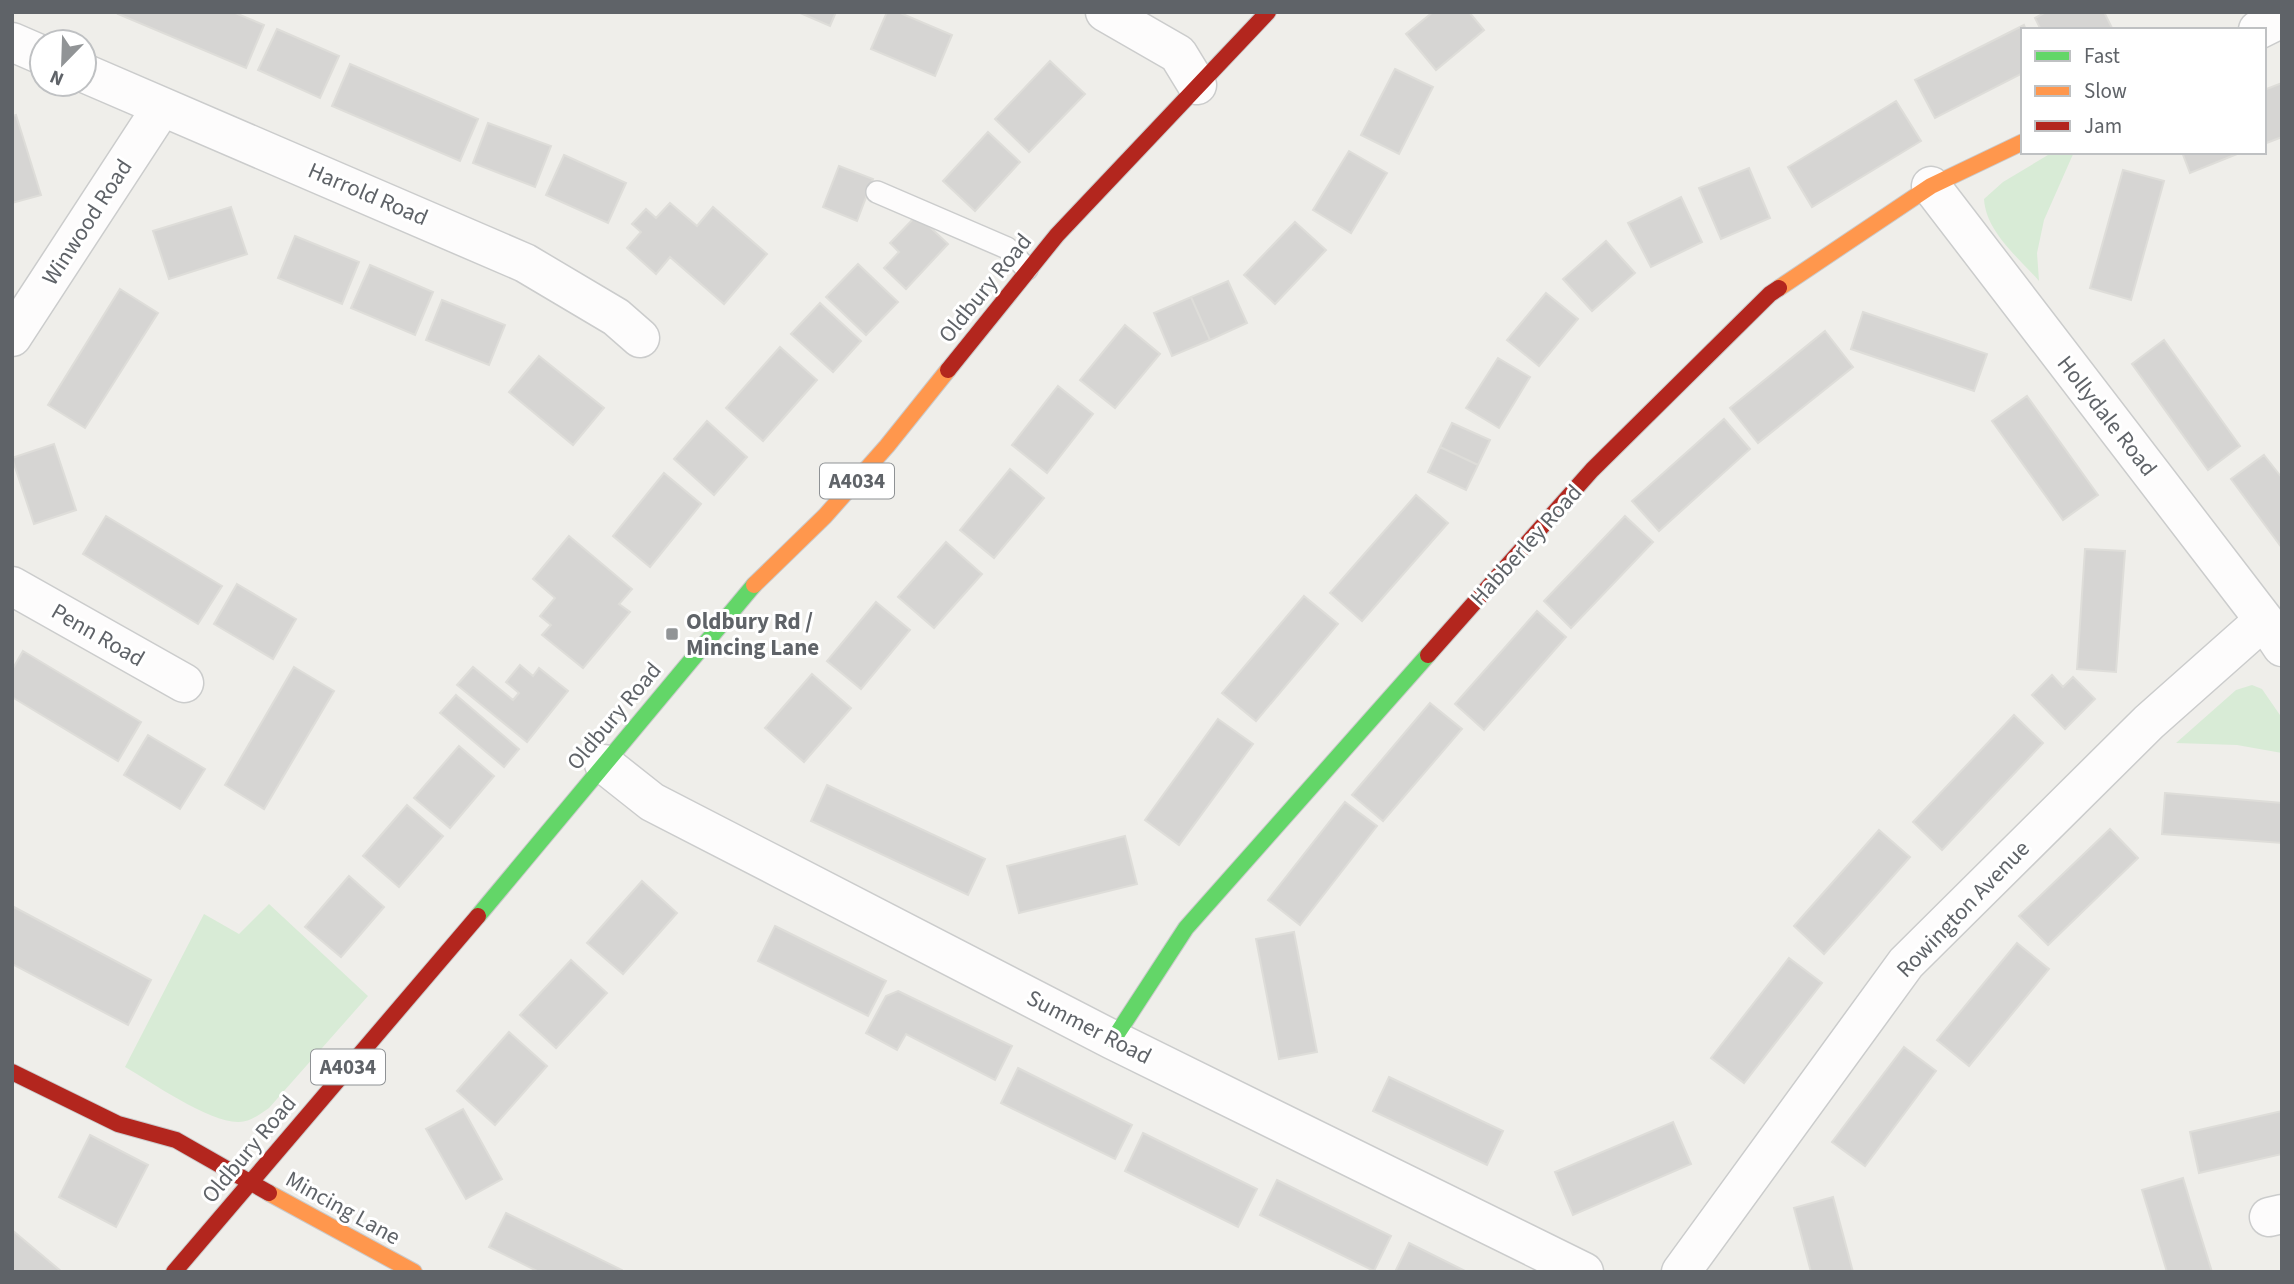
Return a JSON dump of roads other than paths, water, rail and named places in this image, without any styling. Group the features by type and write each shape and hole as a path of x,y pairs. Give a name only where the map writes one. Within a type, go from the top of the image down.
{"street":[{"path":"1105,12 1178,54 1197,85"},
{"name":"Oldbury Road","path":"174,1272 448,952 755,584 825,516 887,446 1027,269 1268,12"},
{"path":"2262,28 2282,18"},
{"name":"Harrold Road","path":"98,79 526,263 616,317 640,338"},
{"name":"Winwood Road","path":"12,337 162,107"},
{"name":"Habberley Road","path":"1113,1040 1186,928 1592,470 1770,294 1931,186 2021,143"},
{"name":"Hollydale Road","path":"1931,186 2273,634"},
{"name":"Penn Road","path":"12,586 184,683"},
{"name":"Rowington Avenue","path":"1681,1272 1906,963 2149,722 2273,634"},
{"name":"Summer Road","path":"604,764 652,802 1113,1040 1584,1272"},
{"path":"12,1072 118,1124 176,1140"},
{"path":"149,1115 159,1121 176,1140"},
{"name":"Mincing Lane","path":"176,1140 414,1272"}],"lane":[{"path":"877,192 1007,248 1027,269"}],"place":[{"name":"Oldbury Rd / Mincing Lane","path":"672,634"}]}
